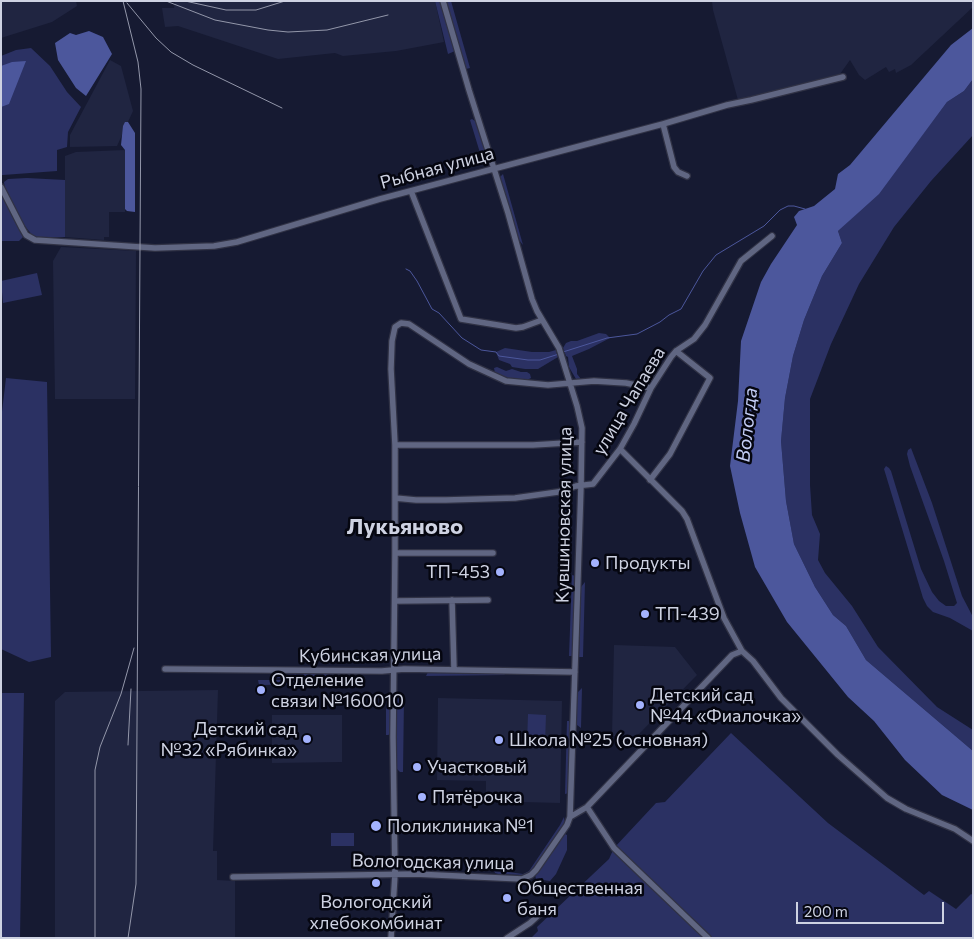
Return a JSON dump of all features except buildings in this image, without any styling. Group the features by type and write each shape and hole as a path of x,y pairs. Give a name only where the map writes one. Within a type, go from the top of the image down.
{"street":[{"name":"Кувшиновская улица","path":"443,1 508,213 529,290 542,320 559,348 580,417 582,442 581,486 570,818"},
{"name":"Рыбная улица","path":"1,187 26,235 35,240 72,244 155,248 214,246 237,242 353,206 663,124 727,105 843,76"},
{"path":"663,124 674,167 678,172 687,176"},
{"path":"411,191 461,319 516,328 542,320"},
{"name":"улица Чапаева","path":"395,498 446,500 515,498 558,492 576,486 591,485 620,449 651,388 676,351 694,339 706,325 741,261 772,236"},
{"path":"391,938 395,874 393,768 396,553 395,445 391,369 393,333 396,327 402,323 409,324 469,364 506,381 570,384 594,381 651,388"},
{"path":"650,480 670,454 710,378 676,351"},
{"path":"395,445 533,445 582,442"},
{"path":"620,449 682,511 687,519 724,618 742,651 753,661 781,698 838,755 887,798 906,809 955,829 973,841"},
{"path":"396,553 493,553"},
{"path":"395,600 488,600"},
{"path":"452,600 454,669"},
{"name":"Вологодская улица","path":"233,877 415,874 525,878 536,870 570,818 587,807 728,659 742,651"},
{"name":"Кубинская улица","path":"165,670 382,671 454,669 576,672"},
{"path":"587,807 614,848 708,938"},
{"path":"507,938 530,923 543,911"}],"shaded area":[{"path":"1,1 76,1 77,6 52,22 1,38"},
{"path":"175,1 435,1 444,42 396,51 343,56 335,53 278,59 178,26 165,27 162,8 174,8"},
{"path":"435,1 441,1 455,51 448,54"},
{"path":"446,1 451,1 470,68 466,69"},
{"path":"712,1 973,1 973,7 911,65 896,73 895,69 889,72 886,67 865,80 859,75 850,60 840,74 738,100"},
{"path":"31,48 50,66 67,92 81,107 68,132 67,147 57,150 57,171 1,175 1,56 16,50"},
{"path":"110,60 121,66 133,111 117,146 70,147 70,135"},
{"path":"973,79 973,135 931,181 894,227 859,284 831,344 810,399 810,485 812,515 820,534 818,560 825,573 852,606 878,647 937,707 973,730 973,751 866,660 846,626 833,615 815,587 794,544 786,501 781,441 785,398 793,356 804,320 822,276 842,243 838,231 854,216 920,138 947,102 964,91"},
{"path":"470,120 475,121 488,159 484,166"},
{"path":"125,150 125,212 109,212 109,237 104,237 104,240 65,237 65,156 76,152"},
{"path":"503,174 523,245 519,240 500,177"},
{"path":"8,179 65,180 65,237 38,238 33,236 23,224 5,189 4,182"},
{"path":"1,194 23,237 19,241 1,241"},
{"path":"61,247 136,251 135,399 55,399 53,261"},
{"path":"37,273 42,295 3,303 1,281"},
{"path":"599,333 606,334 610,338 572,356 577,374 581,379 576,379 569,367 568,357 563,348 566,343"},
{"path":"505,348 532,352 556,350 558,357 538,369 512,367 510,364 499,360 496,352"},
{"path":"497,367 506,371 512,369 527,372 531,378 527,380 506,379 495,373 494,368"},
{"path":"6,378 47,382 51,657 29,662 1,649 1,420"},
{"path":"911,448 932,503 962,596 973,617 973,631 950,618 933,612 923,598 884,469 886,466 891,471 921,569 932,592 946,606 954,606 957,603 910,466 907,454"},
{"path":"572,575 576,576 574,656 569,656"},
{"path":"585,582 583,657 579,657 581,587"},
{"name":"Детский сад №44 «Фиалочка»","path":"614,645 675,647 697,675 636,737 612,736"},
{"path":"428,672 504,673 505,675 426,676"},
{"path":"289,674 331,674 331,678 276,678"},
{"path":"258,680 331,680 331,684 259,685"},
{"path":"582,688 581,728 577,725 577,693"},
{"path":"218,690 213,851 217,851 217,880 235,881 235,938 55,938 55,701 65,692"},
{"path":"1,693 24,693 20,938 1,938"},
{"path":"386,696 391,697 391,734 388,735 386,735"},
{"path":"401,696 404,699 403,772 396,768 397,700"},
{"name":"Школа №25 (основная)","path":"438,698 562,701 560,803 486,801 486,781 437,780"},
{"path":"528,714 546,715 545,744 527,744"},
{"name":"Детский сад №32 «Рябинка»","path":"272,715 342,715 342,762 272,763"},
{"path":"567,721 569,721 571,732 569,793 565,794"},
{"path":"731,733 828,823 924,895 929,891 956,909 971,894 973,895 973,938 531,938 538,931 537,927 609,859 614,848 656,803 665,802"},
{"path":"564,817 565,824 530,873 523,875 495,873 494,870 523,874 529,871"},
{"path":"331,833 354,833 354,846 331,846"},
{"path":"565,834 567,835 567,850 556,874 550,881 536,879 535,875"}],"water":[{"name":"Вологда","path":"973,28 973,79 964,91 947,102 879,194 838,231 842,243 822,276 804,320 793,356 785,398 781,441 786,501 794,544 815,587 833,615 846,626 866,660 973,751 973,810 942,795 905,760 874,721 848,697 787,622 755,567 740,513 730,466 738,401 741,341 761,282 797,225 794,217 799,211 814,206 835,189 838,174 850,165 951,45"},
{"path":"89,31 103,37 112,54 86,96 76,88 58,60 55,43 70,33 76,35"},
{"path":"26,61 9,104 1,107 1,66 12,62"},
{"path":"125,122 128,122 135,133 135,212 125,209 125,150 121,145"}],"waterway":[{"path":"563,352 607,338 637,334 660,322 681,309 703,271 716,255 764,226 780,210 788,206 805,209"},
{"path":"406,269 410,271 417,281 432,309 439,313 462,338 481,350 496,352 499,356 528,360 540,360 559,354"}],"railway":[{"path":"123,1 138,62 141,89 136,884 128,938"},
{"path":"166,1 215,20 288,32 327,30 388,15"},
{"path":"185,1 226,10 256,10 285,1"},
{"path":"127,3 156,38 171,52 193,65 282,108"},
{"path":"95,938 95,770 100,747 121,694 134,648"},
{"path":"128,745 131,689"}],"place":[{"name":"Продукты","path":"595,563"},
{"name":"ТП-453","path":"500,572"},
{"name":"ТП-439","path":"645,614"},
{"name":"Отделение связи №160010","path":"261,690"},
{"name":"Детский сад №44 «Фиалочка»","path":"640,705"},
{"name":"Детский сад №32 «Рябинка»","path":"307,739"},
{"name":"Школа №25 (основная)","path":"499,740"},
{"name":"Участковый","path":"417,767"},
{"name":"Пятёрочка","path":"422,797"},
{"name":"Поликлиника №1","path":"376,826"},
{"name":"Вологодский хлебокомбинат","path":"376,883"},
{"name":"Общественная баня","path":"507,898"}],"district":[{"name":"Лукьяново","path":"405,527"}]}
